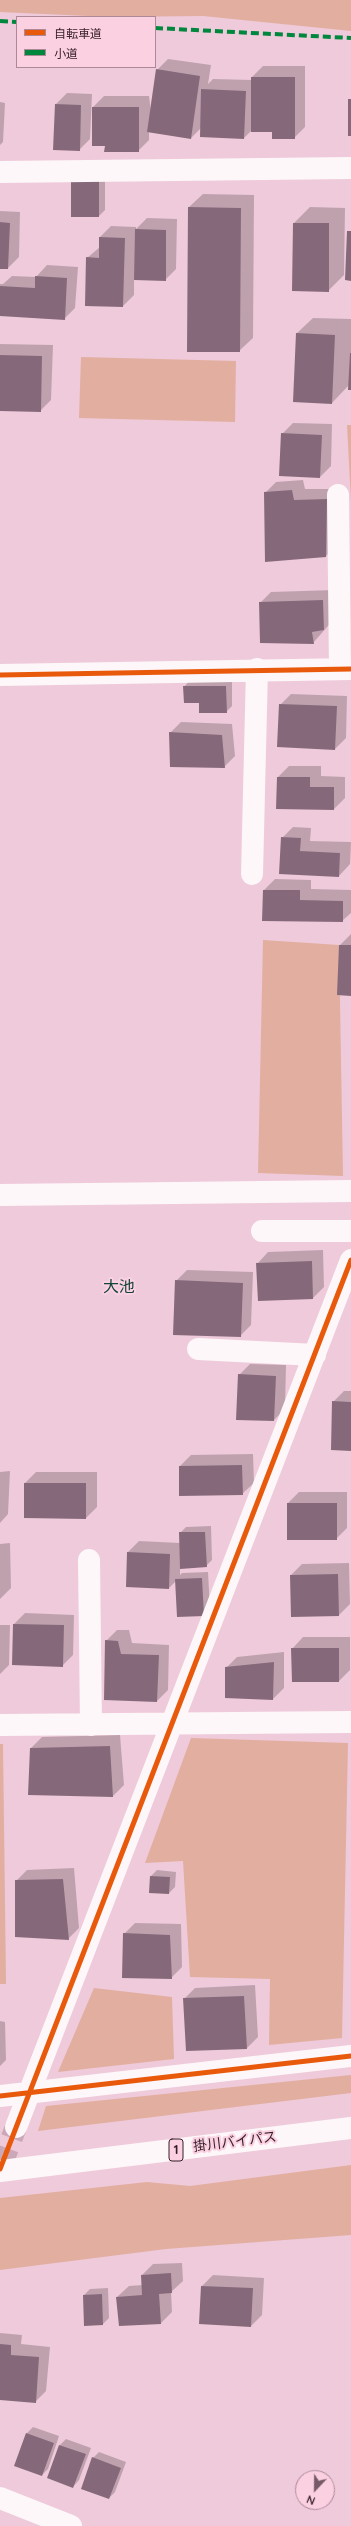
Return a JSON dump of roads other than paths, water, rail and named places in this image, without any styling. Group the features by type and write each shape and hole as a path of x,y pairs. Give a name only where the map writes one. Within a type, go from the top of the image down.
{"main road":[{"path":"0,172 351,168"},
{"path":"0,675 257,669 346,669 338,495"},
{"path":"252,874 257,669"},
{"path":"0,1195 351,1191"},
{"path":"262,1231 351,1231"},
{"path":"16,2127 351,1260"},
{"path":"198,1349 315,1355"},
{"path":"89,1560 91,1725"},
{"path":"0,1725 171,1725 351,1722"},
{"path":"0,2096 351,2056"},
{"name":"掛川バイパス","path":"0,2172 351,2128"},
{"path":"0,2498 71,2526"}],"tunnel":[{"path":"0,2169 16,2127"}],"district":[{"name":"大池","path":"119,1287"}]}
